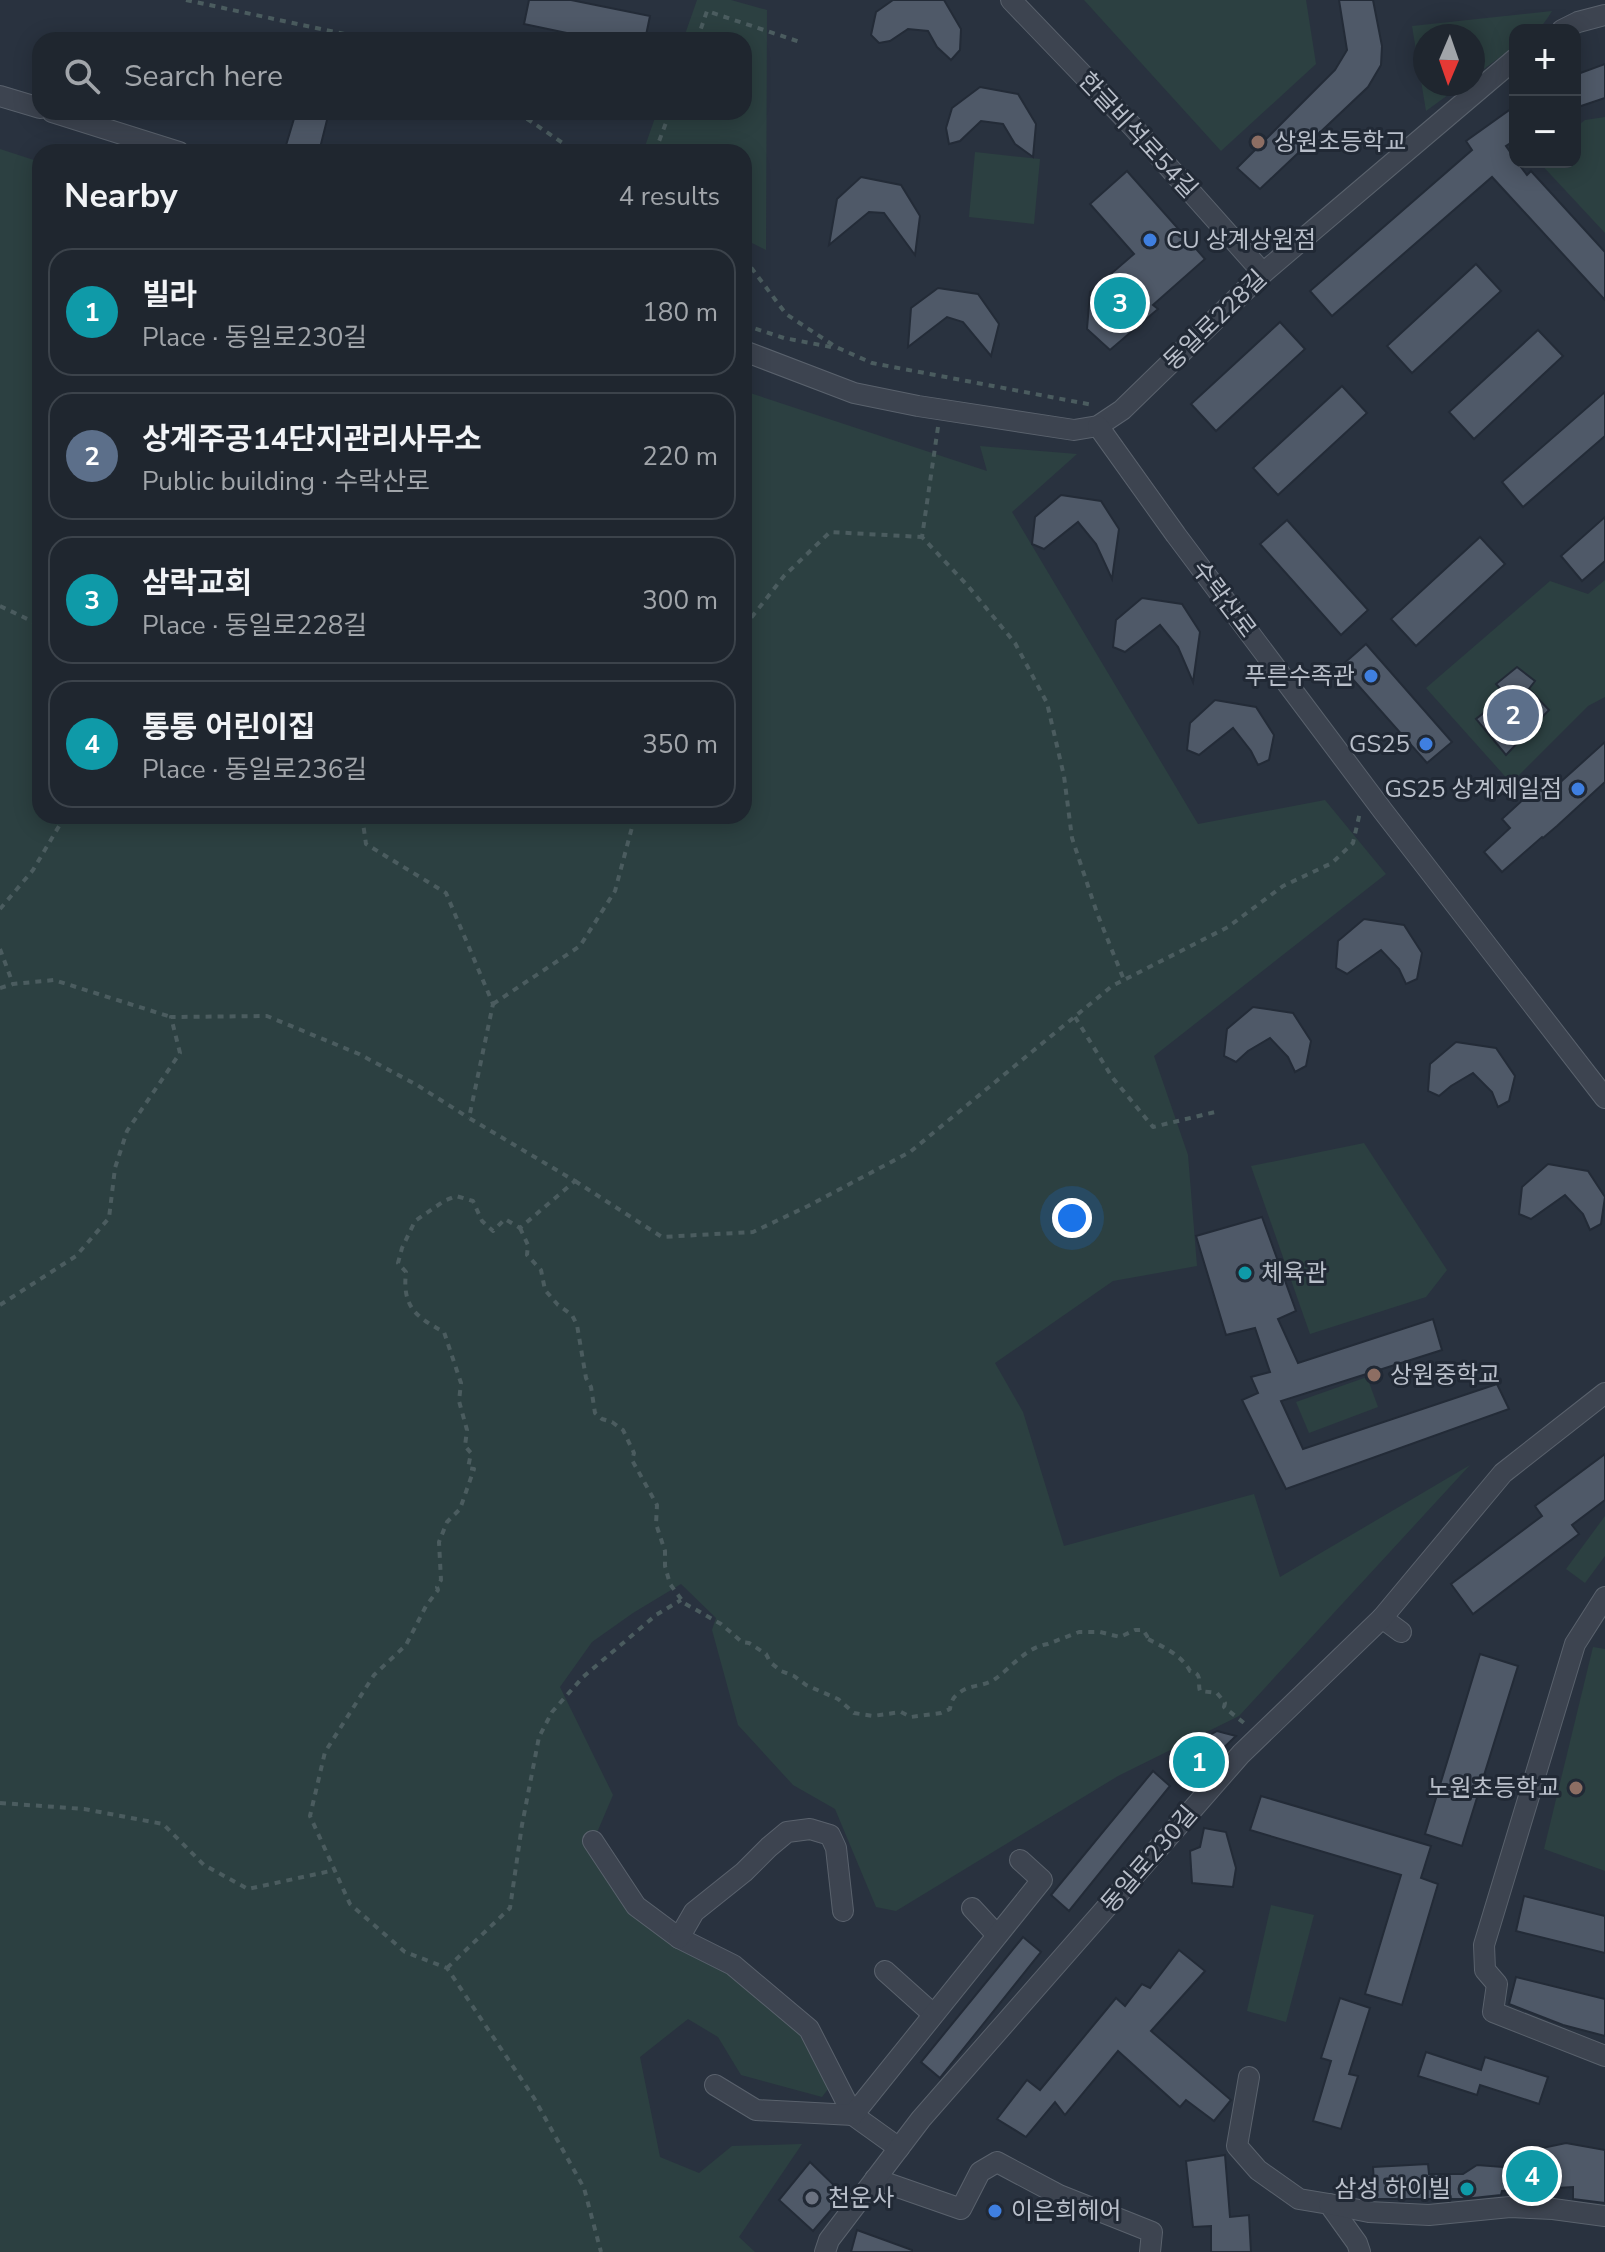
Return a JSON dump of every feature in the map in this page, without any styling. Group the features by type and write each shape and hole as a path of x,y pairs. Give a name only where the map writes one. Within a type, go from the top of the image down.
{"street":[{"name":"한글비석로54길","path":"1011,0 1133,127 1263,273"},
{"path":"1574,24 1605,15"},
{"name":"동일로228길","path":"1098,426 1122,410 1263,273 1509,64"},
{"path":"0,96 32,106"},
{"path":"77,120 154,144"},
{"path":"752,354 854,393 1074,430 1098,426"},
{"name":"수락산로","path":"1098,426 1365,787 1605,1098"},
{"name":"동일로230길","path":"825,2252 829,2240 921,2119 1255,1740 1382,1618 1503,1473 1605,1393"},
{"path":"1605,1597 1575,1644 1484,1945 1485,1970 1497,1984 1493,2012 1605,2056"},
{"path":"1382,1618 1401,1632"},
{"path":"679,1938 694,1912 787,1832 810,1829 830,1835 836,1848 843,1911"},
{"path":"593,1841 636,1906 679,1938 733,1965 809,2029 853,2115 899,2148"},
{"path":"853,2115 1042,1880 1020,1860"},
{"path":"972,1908 997,1935"},
{"path":"885,1971 933,2014"},
{"path":"1249,2077 1237,2146 1258,2170 1299,2199 1369,2212 1429,2215 1510,2207 1605,2216"},
{"path":"715,2085 756,2110 853,2115"},
{"path":"875,2179 961,2209 980,2172 997,2162 1059,2195 1152,2232 1150,2252"},
{"path":"1329,2204 1360,2252"}],"path":[{"path":"186,0 335,32"},
{"path":"700,32 707,11 803,43"},
{"path":"529,120 564,144"},
{"path":"658,144 667,120"},
{"path":"752,269 786,314 836,347 872,363 1122,410"},
{"path":"752,328 784,338 836,347"},
{"path":"922,537 941,410"},
{"path":"752,617 784,576 830,532 922,537 1015,643 1047,703 1064,776 1072,838 1124,980"},
{"path":"0,606 32,621"},
{"path":"0,988 54,980 171,1017 267,1016 359,1054 417,1085 662,1237 753,1232 910,1152 1112,986 1228,927 1283,886 1332,863 1353,843 1365,787"},
{"path":"0,909 33,870 60,824"},
{"path":"363,824 366,844 446,893 493,1004 469,1118"},
{"path":"493,1004 580,946 615,891 633,824"},
{"path":"0,949 13,984"},
{"path":"0,1305 76,1256 109,1218 115,1168 127,1131 180,1053 171,1017"},
{"path":"1075,1017 1112,1077 1153,1127 1215,1112"},
{"path":"520,1228 575,1181"},
{"path":"601,2252 584,2188 534,2098 447,1968 405,1952 350,1904 310,1816 325,1752 374,1675 406,1645 438,1590 441,1580 439,1542 447,1522 460,1509 474,1469 468,1468 471,1453 465,1446 467,1430 459,1401 461,1383 444,1332 422,1320 408,1305 406,1272 398,1263 415,1221 456,1196 473,1201 482,1221 493,1231 505,1219 520,1228 528,1245 527,1255 541,1270 545,1290 572,1315 577,1325 595,1413 623,1430 634,1453 632,1460 657,1505 656,1524 665,1551 670,1584 681,1600 721,1624 742,1642 766,1654 781,1671 838,1699 854,1713 873,1716 901,1712 911,1717 950,1709 955,1695 968,1687 997,1678 1023,1654 1044,1644 1079,1632 1100,1632 1120,1637 1143,1630 1147,1636 1144,1637 1184,1660 1190,1671 1197,1673 1201,1679 1200,1691 1217,1693 1225,1703 1224,1707 1243,1721 1255,1740"},
{"path":"447,1968 510,1908 539,1737 552,1712 583,1677 656,1615 681,1600"},
{"path":"0,1803 84,1809 163,1824 204,1865 248,1889 335,1870"}],"green space":[{"path":"697,0 731,0 767,10 766,250 752,243 752,144 646,144 654,120 752,120 752,32 686,32"},
{"path":"1084,0 1306,0 1316,64 1221,151"},
{"path":"1552,11 1542,24 1509,24 1509,50 1485,68 1485,24 1431,24"},
{"path":"1424,96 1447,96 1426,111"},
{"path":"1605,117 1605,233 1545,168 1581,168 1581,123"},
{"path":"0,149 32,159 32,824 752,824 752,394 987,471 980,446 1077,454 1012,512 1198,824 1325,800 1386,874 1154,1056 1188,1155 1197,1266 1113,1281 995,1363 1023,1412 1064,1546 1254,1494 1280,1577 1470,1465 1239,1716 1118,1776 896,1911 876,1907 835,1809 793,1785 738,1725 712,1630 716,1618 681,1584 592,1642 560,1687 613,1795 593,1842 656,1932 749,1983 841,2072 822,2097 741,2075 718,2037 688,2019 640,2057 660,2157 699,2173 732,2146 802,2144 739,2237 755,2252 0,2252"},
{"path":"975,152 1040,159 1034,224 969,217"},
{"path":"1605,580 1605,697 1588,706 1511,783 1426,688 1550,581 1588,594"},
{"path":"1364,1143 1447,1270 1426,1297 1310,1334 1251,1166"},
{"path":"1367,1377 1378,1407 1309,1433 1296,1402"},
{"path":"1605,1516 1605,1556 1585,1583 1566,1569"},
{"path":"1593,1647 1605,1649 1605,1871 1544,1849"},
{"path":"1271,1905 1314,1915 1286,2022 1247,2011"}],"building":[{"path":"529,0 571,0 650,16 647,32 562,32 524,24"},
{"path":"893,0 944,0 961,29 960,50 951,60 937,47 928,31 908,29 890,41 879,43 871,35 876,12"},
{"path":"1339,0 1373,0 1382,46 1381,65 1368,87 1260,189 1237,168 1335,70 1347,50"},
{"path":"1605,64 1605,98 1581,106 1581,73"},
{"path":"980,87 1018,94 1036,124 1033,157 1015,144 1003,124 981,121 960,141 949,144 946,128 952,108"},
{"path":"1509,110 1509,144 1506,146 1509,168 1522,168 1527,175 1531,171 1605,252 1605,300 1492,177 1332,316 1310,291 1472,150 1466,141"},
{"path":"294,120 327,120 321,144 286,144"},
{"path":"1127,171 1205,259 1153,305 1158,309 1110,350 1087,329 1090,292 1134,254 1090,204"},
{"path":"861,177 901,185 920,216 915,255 884,213 869,212 829,245 837,199"},
{"path":"1476,264 1501,291 1412,373 1387,346"},
{"path":"938,288 978,294 999,324 991,356 963,322 947,317 908,347 911,308"},
{"path":"1280,322 1305,349 1216,431 1191,404"},
{"path":"1538,330 1563,356 1474,439 1449,412"},
{"path":"1342,386 1367,413 1278,495 1253,468"},
{"path":"1605,392 1605,436 1523,507 1502,482"},
{"path":"1061,495 1101,501 1119,529 1112,579 1096,544 1078,522 1044,549 1032,544 1035,517"},
{"path":"1605,517 1605,561 1582,581 1561,556"},
{"path":"1287,520 1368,610 1341,635 1260,544"},
{"path":"1480,537 1505,564 1416,646 1391,619"},
{"path":"1142,598 1182,604 1200,632 1193,682 1178,647 1160,625 1125,652 1113,647 1116,620"},
{"path":"1366,644 1452,742 1427,763 1341,666"},
{"path":"1517,667 1535,681 1529,689 1549,710 1506,755 1476,719 1506,695 1496,684"},
{"path":"1215,700 1256,707 1274,735 1269,760 1258,765 1233,728 1199,755 1187,750 1190,723"},
{"path":"1605,742 1605,782 1502,872 1484,852 1510,828 1502,819 1538,786 1546,795"},
{"path":"1364,919 1404,925 1422,953 1417,979 1406,984 1399,969 1381,950 1347,974 1336,968 1338,941"},
{"path":"1253,1007 1293,1013 1311,1041 1306,1066 1295,1072 1288,1057 1270,1038 1236,1062 1224,1056 1227,1029"},
{"path":"1456,1042 1496,1048 1515,1076 1509,1101 1498,1107 1492,1092 1473,1073 1439,1096 1428,1091 1430,1064"},
{"path":"1548,1164 1588,1171 1605,1197 1601,1224 1590,1230 1583,1214 1565,1195 1531,1219 1519,1214 1522,1187"},
{"path":"1262,1217 1296,1311 1278,1319 1298,1363 1433,1319 1442,1350 1281,1401 1303,1449 1497,1384 1509,1409 1286,1489 1242,1400 1258,1393 1251,1377 1270,1372 1255,1328 1226,1335 1196,1236"},
{"path":"1605,1454 1605,1500 1572,1525 1579,1534 1473,1614 1451,1584 1542,1516 1535,1506"},
{"path":"1480,1654 1518,1666 1462,1846 1425,1834"},
{"path":"1217,1731 1236,1736 1198,1772 1180,1752"},
{"path":"1153,1771 1170,1786 1069,1911 1051,1895"},
{"path":"1261,1796 1431,1846 1421,1878 1438,1884 1402,2005 1365,1994 1401,1875 1250,1830"},
{"path":"1204,1828 1226,1832 1236,1868 1233,1887 1192,1883 1190,1851 1200,1847"},
{"path":"1524,1896 1605,1916 1605,1953 1516,1931"},
{"path":"1023,1937 1041,1952 940,2078 921,2062"},
{"path":"1179,1950 1205,1971 1151,2031 1231,2100 1214,2121 1186,2100 1180,2107 1118,2051 1065,2115 1055,2102 1026,2137 997,2119 1027,2080 1040,2090 1116,1998 1125,2006 1142,1984 1150,1988"},
{"path":"1516,1977 1605,1999 1605,2036 1563,2025 1509,2004"},
{"path":"1340,1998 1370,2008 1349,2074 1358,2076 1341,2129 1313,2121 1331,2061 1321,2058"},
{"path":"1426,2052 1481,2070 1485,2057 1548,2077 1539,2104 1480,2085 1477,2095 1418,2076"},
{"path":"1566,2143 1605,2150 1605,2203 1573,2199 1573,2187 1502,2191 1501,2195 1464,2199 1375,2199 1373,2167 1428,2164 1429,2174 1463,2174 1477,2165 1503,2167 1533,2150"},
{"path":"1225,2155 1230,2217 1249,2215 1251,2252 1211,2252 1211,2226 1193,2227 1186,2161"},
{"name":"천운사","path":"810,2162 844,2195 813,2231 779,2200"},
{"path":"857,2230 912,2250 912,2252 851,2252"}],"place":[{"name":"상원초등학교","path":"1258,142"},
{"name":"CU 상계상원점","path":"1150,240"},
{"name":"삼락교회","path":"1120,303"},
{"name":"푸른수족관","path":"1371,676"},
{"name":"상계주공14단지관리사무소","path":"1513,715"},
{"name":"GS25","path":"1426,744"},
{"name":"GS25 상계제일점","path":"1578,789"},
{"name":"체육관","path":"1245,1273"},
{"name":"상원중학교","path":"1374,1375"},
{"name":"빌라","path":"1199,1762"},
{"name":"노원초등학교","path":"1576,1788"},
{"name":"통통 어린이집","path":"1532,2176"},
{"name":"삼성 하이빌","path":"1467,2189"},
{"name":"천운사","path":"812,2198"},
{"name":"이은희헤어","path":"995,2211"}]}
